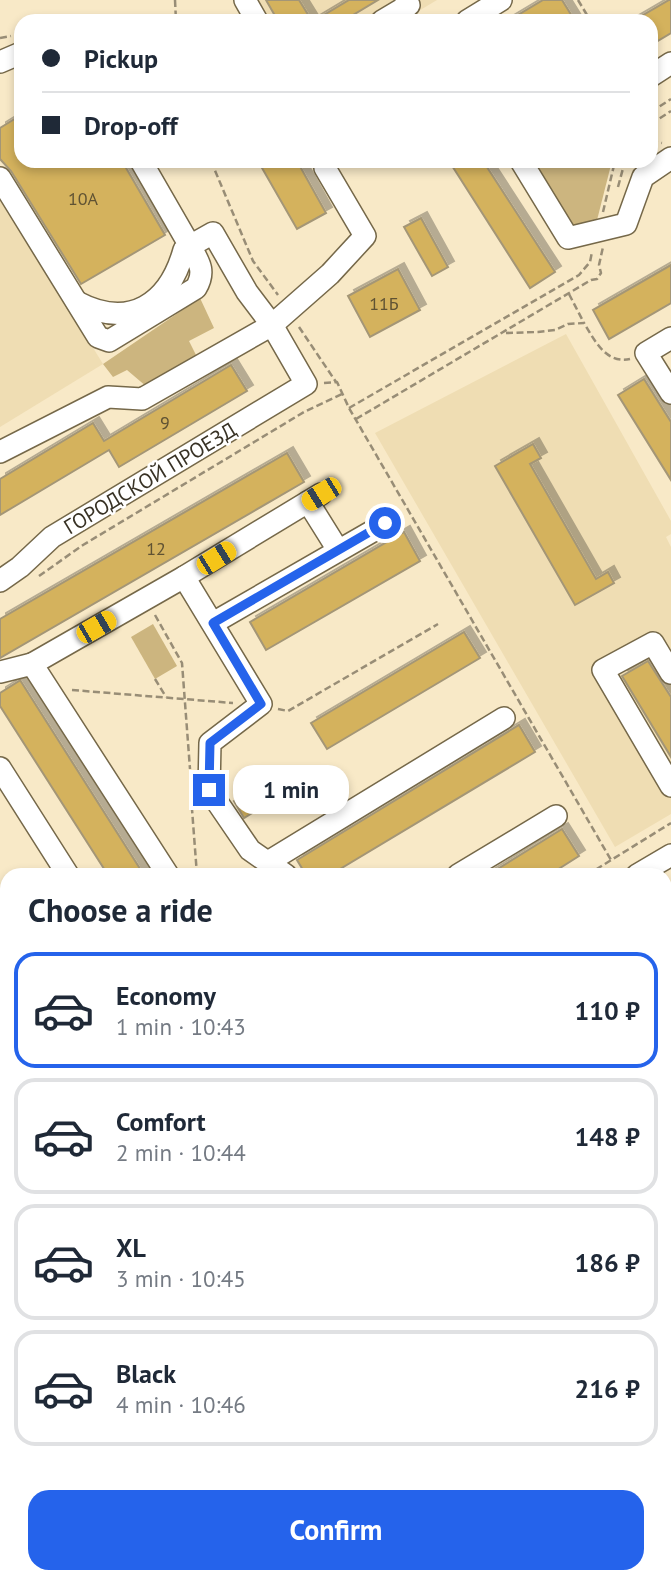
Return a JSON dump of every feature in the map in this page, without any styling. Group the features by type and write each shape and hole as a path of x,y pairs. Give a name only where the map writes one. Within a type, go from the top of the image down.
{"street":[{"path":"478,14 501,0"},
{"path":"0,178 98,337 109,341 196,288 203,274 145,168"},
{"path":"0,452 108,397 142,400 272,325 330,274 365,236 325,168"},
{"path":"525,168 568,237 626,224 643,177 656,168"},
{"path":"190,246 213,233 306,384"},
{"path":"671,338 646,353 671,393"},
{"name":"ГОРОДСКОЙ ПРОЕЗД","path":"0,581 20,567 52,537 306,384"},
{"path":"0,672 33,664 315,498 338,550"},
{"path":"213,623 385,523"},
{"path":"184,577 261,704 210,743 209,790 250,850 276,868"},
{"path":"671,673 653,643 603,670 671,786"},
{"path":"33,664 164,868"},
{"path":"268,862 504,718"},
{"path":"0,768 64,868"},
{"path":"470,868 556,816"},
{"path":"650,868 671,855"}],"path":[{"path":"214,168 253,261 337,382 349,408 611,860"},
{"path":"356,419 599,277 601,273 598,265 614,168"},
{"path":"618,188 623,168"},
{"path":"349,408 583,272 590,262 603,229"},
{"path":"569,294 597,345 609,356 620,361 646,353"},
{"path":"503,333 555,330 568,324 584,323"},
{"path":"306,384 337,382"},
{"path":"31,582 83,545 292,419 342,394"},
{"path":"160,591 155,615 182,663 190,776"},
{"path":"155,679 167,698"},
{"path":"191,789 197,868"},
{"path":"598,868 671,823"}],"shaded area":[{"path":"234,0 437,0 414,14 242,14"},
{"path":"538,168 610,168 596,224 571,226"},
{"path":"0,197 103,364 0,427"},
{"path":"200,298 214,328 189,341 197,357 147,387 127,370 113,377 103,364"},
{"path":"566,334 671,521 671,534 666,537 671,547 671,814 615,847 375,433"},
{"path":"153,624 177,666 155,679 131,637"}],"building":[{"path":"266,0 299,0 308,14 274,14"},
{"path":"349,0 378,0 355,14 326,14"},
{"path":"543,0 562,0 571,14 520,14"},
{"path":"671,0 671,33 658,41 658,14 645,14"},
{"path":"14,119 14,168 126,168 165,235 81,284 11,171 0,159 0,128"},
{"path":"262,168 301,168 326,213 297,229"},
{"path":"453,168 488,168 555,272 530,288"},
{"path":"421,218 448,267 432,276 404,227"},
{"path":"671,265 671,303 609,339 593,310"},
{"path":"398,269 420,310 370,337 348,296"},
{"path":"231,365 247,391 119,467 109,450 0,515 0,479 93,423 104,441"},
{"path":"644,379 671,422 671,480 618,395"},
{"path":"533,444 541,458 530,464 596,579 608,572 614,583 575,605 495,466"},
{"path":"287,453 304,482 0,658 0,619"},
{"path":"404,532 420,561 266,650 250,622"},
{"path":"464,632 480,658 327,749 311,723"},
{"path":"648,661 671,697 671,757 622,676"},
{"path":"20,680 140,868 104,868 0,706 0,693"},
{"path":"519,725 535,752 342,868 302,868 297,860"},
{"path":"247,793 257,810 244,818 234,801"},
{"path":"562,829 579,856 560,868 499,868"}],"route":[{"path":"209,790 210,743 261,704 213,623 385,523"}]}
